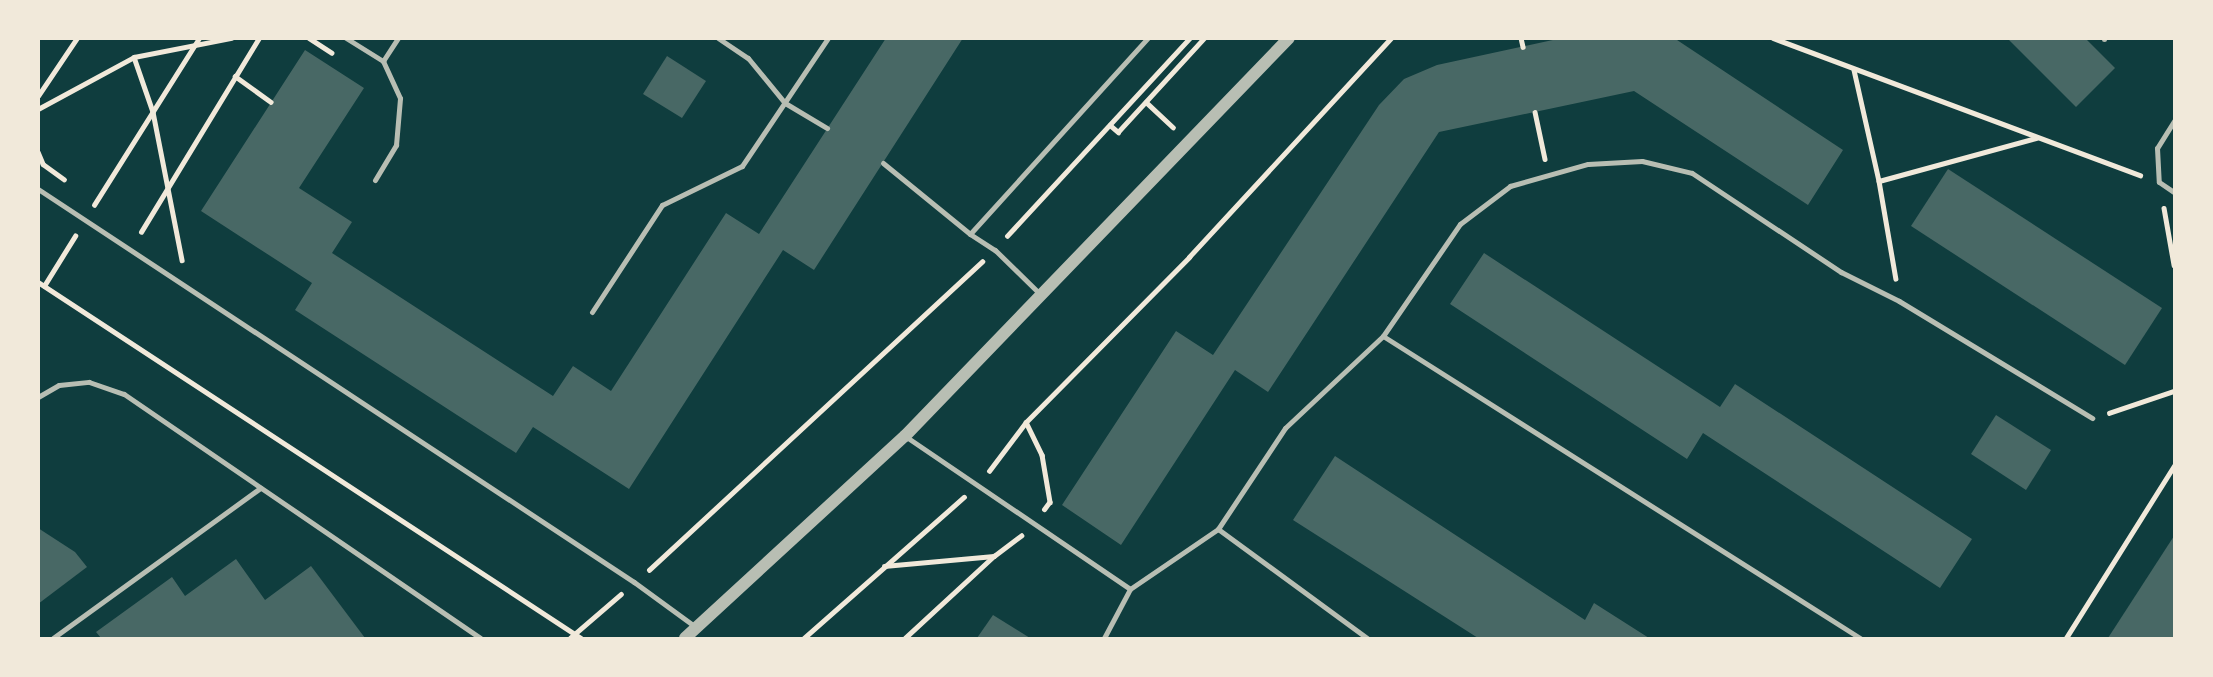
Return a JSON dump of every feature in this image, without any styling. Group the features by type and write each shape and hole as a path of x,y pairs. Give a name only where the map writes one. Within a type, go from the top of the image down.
{"street":[{"path":"685,639 905,436 1043,297 1289,38"}],"lane":[{"path":"346,38 383,61 400,99 396,145 374,180"},
{"path":"383,61 398,38"},
{"path":"718,38 748,58 785,103 827,128"},
{"path":"592,312 662,205 742,166 828,38"},
{"path":"970,234 1147,38"},
{"path":"2175,121 2157,148 2159,182 2175,192"},
{"path":"1104,639 1130,589 1218,529 1285,428 1383,336 1460,224 1510,186 1588,164 1642,161 1692,173 1841,272 1899,301 2092,418"},
{"path":"883,163 970,234 995,250 1043,297"},
{"path":"38,190 634,582 697,628"},
{"path":"1383,336 1860,639"},
{"path":"38,397 59,385 89,382 124,394 480,639"},
{"path":"905,436 1130,589"},
{"path":"53,639 260,488"},
{"path":"1218,529 1367,639"}],"path":[{"path":"38,96 77,38"},
{"path":"199,38 41,284 581,639"},
{"path":"38,109 134,57 193,48 232,38"},
{"path":"141,232 259,38"},
{"path":"570,639 995,250 1189,38"},
{"path":"1110,125 1118,132 1204,38"},
{"path":"804,639 883,566 978,485 1026,422 1189,257 1391,38"},
{"path":"1521,38 1523,47"},
{"path":"1773,38 2159,182 2175,265"},
{"path":"134,57 153,112 182,261"},
{"path":"1854,70 1879,181 1899,301"},
{"path":"235,76 271,102"},
{"path":"1146,102 1189,142"},
{"path":"1535,112 1548,176"},
{"path":"1879,181 2036,138"},
{"path":"38,152 43,164 75,186"},
{"path":"85,194 96,201"},
{"path":"2092,418 2175,391"},
{"path":"905,639 994,556 1036,525 1050,502 1042,455 1026,422"},
{"path":"2066,639 2175,466"},
{"path":"883,566 994,556"}],"building":[{"path":"886,38 963,38 814,270 783,250 629,489 533,427 516,453 295,310 312,283 201,211 305,50 364,88 299,188 352,222 332,253 553,396 573,366 611,391 726,213 759,234"},
{"path":"1562,38 1674,38 1843,150 1808,205 1634,91 1439,132 1268,392 1235,370 1121,545 1062,505 1176,331 1213,355 1379,105 1404,79 1437,65"},
{"path":"2007,38 2085,38 2115,68 2076,107"},
{"path":"667,56 706,81 682,118 643,94"},
{"path":"1948,169 2162,308 2125,365 1911,226"},
{"path":"1484,253 1720,407 1735,384 1972,539 1940,588 1703,433 1687,459 1450,304"},
{"path":"1996,415 2051,450 2026,490 1971,454"},
{"path":"1335,456 1585,620 1594,603 1649,638 1478,638 1293,520"},
{"path":"38,528 75,552 87,567 38,604"},
{"path":"2174,536 2174,638 2108,638"},
{"path":"236,559 265,600 311,566 365,638 101,638 96,632 172,577 185,596"},
{"path":"993,615 1030,638 977,638"}]}
